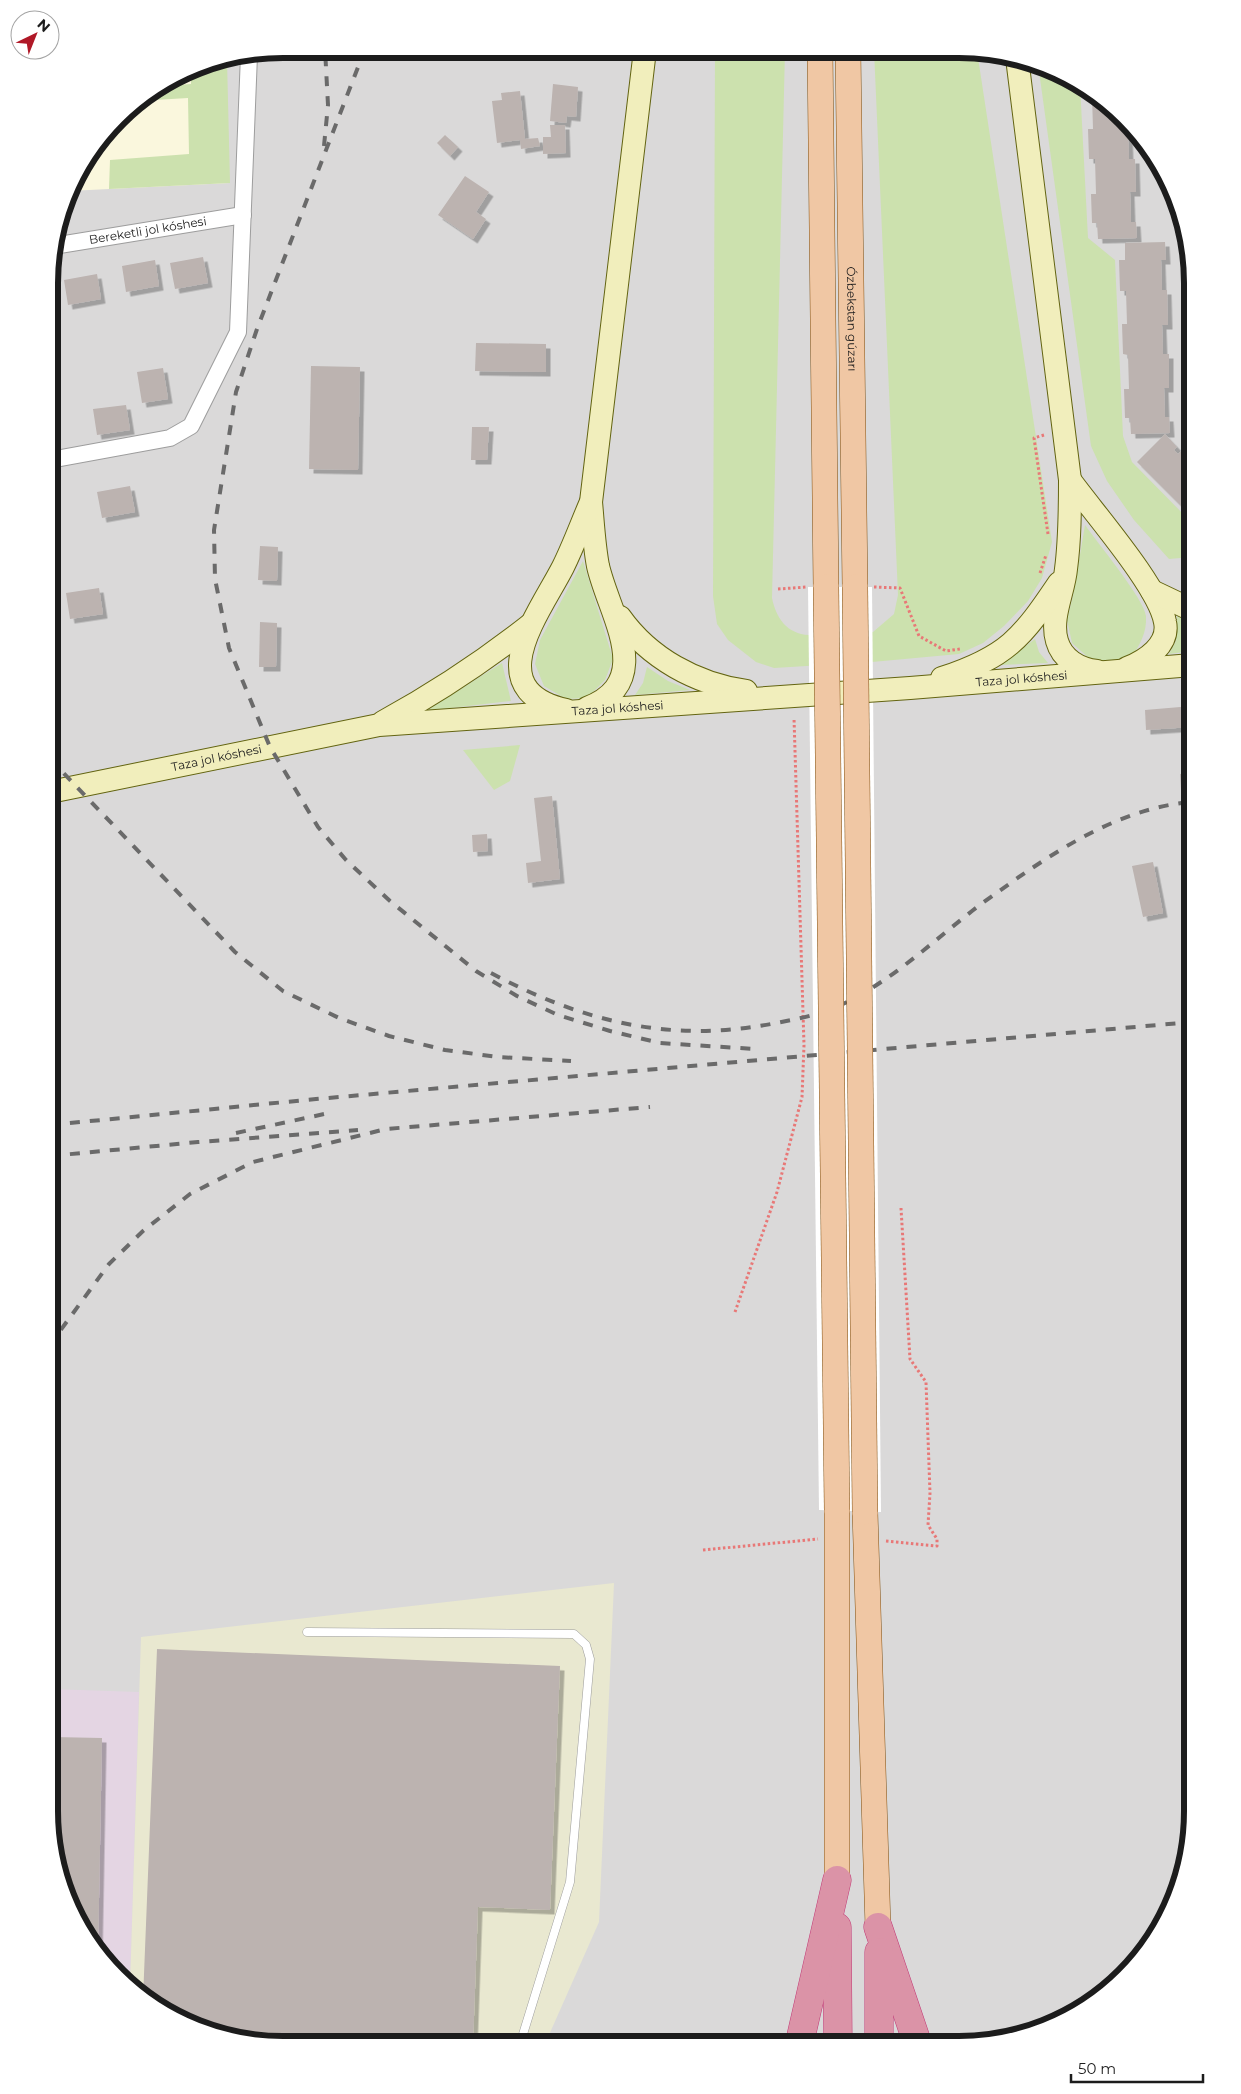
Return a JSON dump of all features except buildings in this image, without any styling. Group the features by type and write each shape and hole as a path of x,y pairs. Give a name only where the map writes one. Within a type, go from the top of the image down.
{"highway":[{"path":"801,2036 837,1880"},
{"path":"837,1880 838,2036"},
{"path":"878,1927 879,2036"},
{"path":"878,1927 915,2036"}],"main road":[{"path":"591,502 564,565 530,624 520,654 520,674 532,695 546,706 577,712 607,698 617,688 624,670 625,648 598,565 591,502 643,58"},
{"path":"820,58 818,587 837,1510 837,1880"},
{"name":"Ózbekstan gúzarı","path":"848,58 863,587 865,1512 878,1927"},
{"path":"1018,65 1070,480 1070,537 1066,572 1054,625 1057,641 1064,656 1076,665 1088,670 1115,672 1145,661 1164,637 1166,622 1152,591 1070,480"},
{"path":"910,688 986,662 1010,646 1033,620 1066,572"},
{"path":"1152,591 1184,606"},
{"path":"610,604 633,635 658,656 690,675 725,688 784,696"},
{"path":"379,725 436,693 486,660 530,624"},
{"name":"Taza jol kóshesi","path":"58,790 379,725 910,688 1184,666"}],"street":[{"path":"58,459 170,438 191,426 238,332 249,60"},
{"name":"Bereketli jol kóshesi","path":"61,245 243,215"}],"lane":[{"path":"307,1632 574,1634 586,1645 590,1659 570,1882 522,2036"}],"path":[{"path":"1034,438 1049,541"},
{"path":"1038,579 1047,552"},
{"path":"778,589 818,587"},
{"path":"863,587 900,588 919,636 946,651 965,648"},
{"path":"735,1312 777,1192 802,1097 804,1046 794,718"},
{"path":"881,1540 937,1546 937,1539 928,1525 930,1484 926,1382 910,1359 900,1208"},
{"path":"703,1550 820,1539"}],"shaded area":[{"path":"973,58 1017,65 1058,81 1083,95 1107,113 1128,134 1146,158 1172,210 1182,253 1184,283 1184,1811 1182,1841 1176,1870 1160,1911 1146,1936 1128,1960 1107,1981 1083,1999 1031,2025 988,2035 973,2036 253,2035 210,2025 158,1999 123,1971 95,1936 86,1920 59,1840 58,1826 58,268 65,224 81,183 95,158 113,134 134,113 158,95 210,69 253,59"},
{"path":"196,75 230,183 78,191 95,158 123,123 158,95"},
{"path":"58,1689 139,1692 130,1978 113,1960 95,1936 81,1911 65,1870 58,1826"}],"green space":[{"path":"715,58 785,58 772,598 776,612 784,624 794,632 809,635 873,632 894,614 898,595 874,58 978,58 1052,542 1042,578 1028,601 1004,626 983,643 959,654 774,668 756,662 728,640 717,624 713,596"},
{"path":"227,64 230,183 109,189 110,160 189,154 188,98 151,100 175,85 191,84 191,78 210,69"},
{"path":"1039,73 1080,94 1088,238 1115,260 1123,436 1132,462 1184,515 1184,558 1169,559 1134,520 1107,481 1091,446"},
{"path":"1085,525 1138,597 1146,616 1144,633 1131,659 1113,665 1091,660 1072,643 1067,620"},
{"path":"583,561 613,659 605,680 587,698 566,699 544,686 535,664 540,640"},
{"path":"1177,614 1184,618 1184,652 1169,654 1176,641"},
{"path":"1035,639 1039,652 1048,663 1001,665"},
{"path":"502,663 511,701 426,711"},
{"path":"647,667 668,681 690,690 635,695 643,683"},
{"path":"520,745 510,781 494,790 463,750"},
{"path":"614,1583 599,1922 549,2036 253,2035 210,2025 183,2013 158,1999 130,1978 141,1637"}],"pier":[{"path":"808,587 872,587 881,1512 819,1510"}],"railway":[{"path":"324,146 328,105 325,58"},
{"path":"362,58 257,329 236,392 214,530 215,579 229,648 270,747 318,827 346,860 390,901 476,971 517,996 558,1015 610,1031 660,1043 755,1049"},
{"path":"58,767 235,952 283,991 339,1018 389,1036 445,1050 498,1057 571,1061"},
{"path":"491,973 525,990 560,1004 594,1016 629,1024 664,1029 701,1031 738,1029 801,1018 835,1008 861,995 910,961 988,899 1056,852 1077,840 1121,819 1144,811 1184,803"},
{"path":"58,1124 316,1099 1184,1023"},
{"path":"58,1334 109,1264 143,1231 190,1194 253,1162 386,1129 650,1107"},
{"path":"236,1133 329,1113"},
{"path":"58,1155 358,1130"}]}
